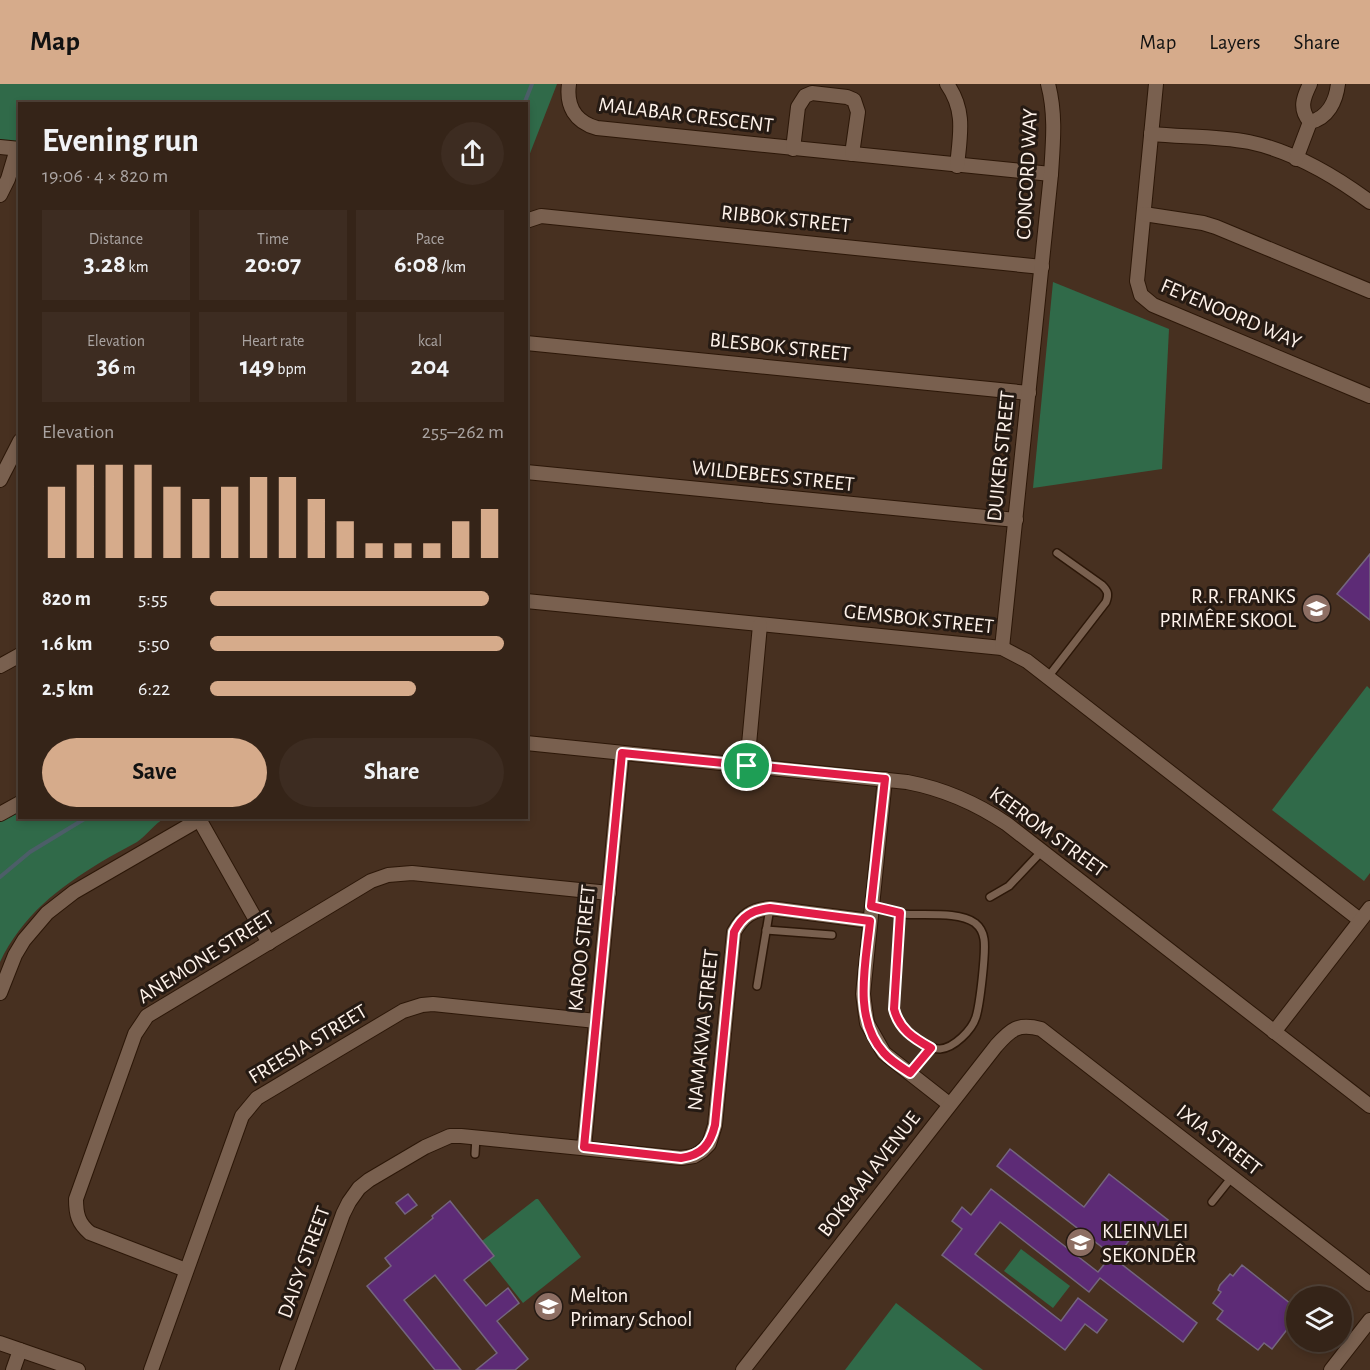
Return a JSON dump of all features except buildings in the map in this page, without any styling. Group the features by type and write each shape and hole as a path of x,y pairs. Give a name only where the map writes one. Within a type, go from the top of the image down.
{"street":[{"name":"MALABAR CRESCENT","path":"569,84 568,100 571,108 579,120 590,127 1051,174"},
{"path":"948,84 954,93 962,118 957,166"},
{"name":"CONCORD WAY","path":"1042,267 1054,129 1052,99 1048,84"},
{"name":"FEYENOORD WAY","path":"1156,84 1137,286 1141,295 1148,303 1370,396"},
{"path":"1310,84 1302,106 1310,122"},
{"path":"1310,122 1321,119 1326,114 1334,100 1338,84"},
{"name":"MALABAR CRESCENT","path":"793,148 798,107 805,96 812,93 847,97 854,100 857,106 852,154"},
{"path":"1296,159 1310,122"},
{"path":"1151,134 1246,142 1296,159 1336,178 1370,202"},
{"path":"0,147 18,149 0,195"},
{"path":"1144,214 1216,227 1370,291"},
{"name":"RIBBOK STREET","path":"528,219 541,216 1042,267"},
{"name":"DUIKER STREET","path":"1002,648 1042,267"},
{"name":"BLESBOK STREET","path":"528,343 1029,393"},
{"path":"0,480 18,445"},
{"name":"WILDEBEES STREET","path":"528,472 1016,520"},
{"name":"GEMSBOK STREET","path":"528,601 1002,648 1027,661 1048,677 1360,921"},
{"path":"747,766 760,625"},
{"path":"0,666 18,656"},
{"name":"KEEROM STREET","path":"528,743 885,779 922,784 968,800 1042,851 1370,1106"},
{"name":"KAROO STREET","path":"584,1147 622,753"},
{"path":"885,779 863,994 867,1023 872,1036 884,1053 949,1104"},
{"path":"2,809 18,804"},
{"path":"0,993 15,954 47,913 74,892 198,819"},
{"path":"201,819 269,943"},
{"name":"ANEMONE STREET","path":"186,1270 101,1239 82,1226 77,1217 76,1199 139,1024 157,1008 371,881 399,873 609,893"},
{"name":"NAMAKWA STREET","path":"712,1136 715,1125 734,932 740,921 747,914 758,909 770,908 870,921"},
{"path":"1274,1032 1370,908"},
{"name":"FREESIA STREET","path":"151,1370 242,1116 257,1098 403,1011 422,1005 433,1004 596,1021"},
{"name":"BOKBAAI AVENUE","path":"743,1370 949,1104 1007,1033 1016,1028 1028,1026 1041,1029"},
{"name":"IXIA STREET","path":"1041,1029 1370,1284"},
{"name":"DAISY STREET","path":"286,1370 343,1214 359,1188 439,1140 450,1136 476,1137 681,1158 694,1156 702,1151 709,1144 712,1136"},
{"path":"1331,1370 1370,1320"},
{"path":"0,1342 78,1370"},
{"path":"13,1370 20,1350"}],"lane":[{"path":"1048,677 1106,602 1108,595 1102,585 1057,553"},
{"path":"990,897 1009,886 1042,851"},
{"path":"871,906 900,913 966,919 981,930 984,939 976,1017 964,1035 947,1047 931,1048 911,1035 897,1019 894,1009 900,913"},
{"path":"757,986 770,908"},
{"path":"766,930 832,935"},
{"path":"910,1073 931,1048"},
{"path":"475,1154 476,1137"},
{"path":"1212,1202 1232,1177"}],"green space":[{"path":"0,84 557,84 528,158 528,102 18,102 18,144 0,142"},
{"path":"1053,282 1169,329 1162,469 1033,488"},
{"path":"1367,686 1370,689 1370,873 1364,881 1272,810"},
{"path":"18,811 18,819 163,819 137,842 85,872 43,904 19,931 0,962 0,821"},
{"path":"536,1199 581,1257 523,1303 489,1260 482,1241"},
{"path":"1021,1249 1070,1286 1053,1308 1004,1271"},
{"path":"896,1303 983,1370 845,1370"}],"waterway":[{"path":"525,102 532,84"},
{"path":"0,877 30,852 84,819"}],"place":[{"name":"R.R. FRANKS PRIMÊRE SKOOL","path":"1317,608"},
{"name":"KLEINVLEI SEKONDÊR","path":"1081,1243"},
{"name":"Melton Primary School","path":"549,1307"}],"route":[{"path":"622,753 747,766 885,779 871,906 900,913 894,1009 903,1027 931,1048 910,1073 884,1053 872,1036 867,1023 863,994 870,921 770,908 758,909 747,914 734,932 715,1125 709,1144 694,1156 681,1158 584,1147 622,753"}]}
